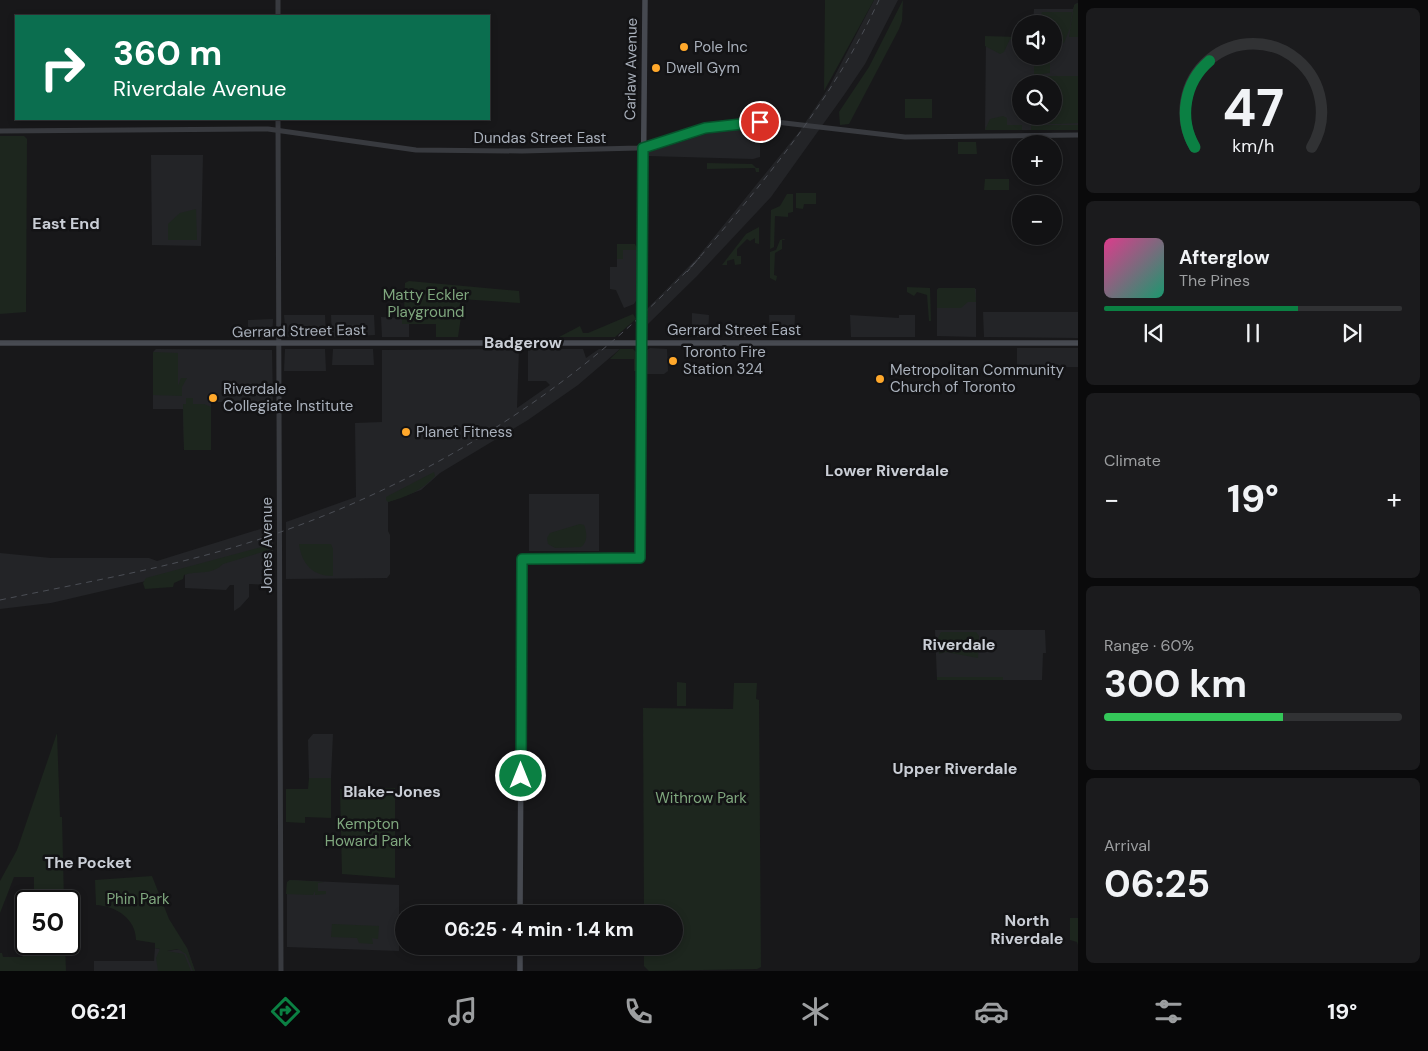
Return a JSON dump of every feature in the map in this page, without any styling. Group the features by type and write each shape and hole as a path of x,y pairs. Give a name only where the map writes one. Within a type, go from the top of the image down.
{"main road":[{"name":"Carlaw Avenue","path":"520,905 522,559 640,558 645,0"},
{"name":"Gerrard Street East","path":"0,344 1078,343"},
{"path":"520,955 520,971"}],"street":[{"path":"278,0 278,15"},
{"name":"Jones Avenue","path":"278,120 281,971"},
{"name":"Dundas Street East","path":"0,131 278,130 423,150 592,150 643,148 705,128 747,122 776,122 905,137 1078,135"}],"shaded area":[{"path":"874,0 898,0 865,64 844,95 771,197 697,276 648,324 648,308 697,258 799,132 829,87"},
{"path":"1078,3 1078,130 985,130 986,37 1012,37 1012,65 1062,65 1062,15 1034,15 1034,9 1073,9 1075,4"},
{"path":"746,127 760,129 760,157 753,159 648,156 649,152 706,134"},
{"path":"151,155 203,155 201,246 152,245"},
{"path":"623,250 638,250 637,299 634,304 624,308 616,290 610,289 610,267 617,267 617,259 623,259"},
{"path":"939,288 976,289 976,337 937,336 937,290"},
{"path":"983,312 1078,312 1078,338 984,337"},
{"path":"692,313 709,315 708,337 692,337"},
{"path":"284,315 325,315 326,336 286,337"},
{"path":"331,315 374,315 375,335 332,337"},
{"path":"769,315 795,315 794,337 770,337"},
{"path":"850,315 899,318 899,315 915,315 915,337 851,337"},
{"path":"381,317 402,318 402,324 409,324 409,337 382,337"},
{"path":"273,319 272,339 248,339 248,320"},
{"path":"730,325 758,325 759,334 756,337 730,337"},
{"path":"650,348 667,349 668,371 664,374 646,374 647,350"},
{"path":"1017,348 1078,348 1078,367 1017,367"},
{"name":"Riverdale Collegiate Institute","path":"156,349 272,350 273,402 211,402 211,450 184,450 183,409 153,409 153,352"},
{"path":"285,349 325,349 326,371 284,371"},
{"path":"333,349 373,349 374,365 332,365"},
{"path":"519,349 517,408 550,385 546,381 528,381 528,349 583,349 586,358 599,349 620,349 578,385 528,420 440,473 421,490 388,502 390,574 387,578 286,579 286,522 356,497 355,423 382,422 382,350"},
{"path":"529,494 599,494 599,551 529,551"},
{"path":"270,526 273,527 273,585 249,584 249,597 234,611 234,585 230,585 226,590 185,588 185,572 51,603 0,609 0,553 51,558 149,558 157,561"},
{"path":"935,630 1045,630 1046,653 1043,653 1042,680 937,680"},
{"path":"313,734 333,734 331,778 309,778 308,740"},
{"path":"290,880 399,885 399,905 395,905 395,951 287,947 287,883"},
{"path":"155,948 167,951 187,948 195,971 94,971 94,961 154,961"}],"green space":[{"path":"825,0 874,0 824,91"},
{"path":"903,0 902,21 899,29 849,124 840,125 839,112 869,67"},
{"path":"1078,3 1078,37 1069,37 1074,5"},
{"path":"1042,12 1072,12 1070,28 1064,43 1062,43 1062,15 1041,15"},
{"path":"985,36 1012,37 1012,40 1010,39 1004,52 1000,54 985,46"},
{"path":"1034,65 1050,65 1050,73 1034,75"},
{"path":"1062,76 1078,76 1078,123 1062,124"},
{"path":"905,99 932,99 932,118 905,118"},
{"path":"1003,116 1007,118 1007,125 1022,125 1022,130 985,130 990,119"},
{"path":"1031,125 1078,125 1078,130 1031,130"},
{"path":"0,136 24,136 27,139 26,312 0,314"},
{"path":"958,142 976,142 977,154 958,154"},
{"path":"707,163 752,164 759,168 759,172 756,172 755,168 707,169"},
{"path":"985,179 1009,179 1009,190 984,190"},
{"path":"796,193 816,193 816,204 804,204 803,209 796,208"},
{"path":"787,194 793,194 793,212 788,213 788,217 775,216 774,247 770,249 771,210 780,206"},
{"path":"196,209 197,240 168,240 168,224 180,213"},
{"path":"759,227 759,244 755,243 755,238 750,241 747,239 737,249 737,256 741,256 741,264 735,265 734,259 727,261 727,265 722,265 746,234"},
{"path":"784,239 782,240 782,249 775,253 774,275 777,276 776,281 770,278 770,252 776,250 780,240"},
{"path":"617,244 635,244 638,250 623,250 623,259 617,259"},
{"name":"Matty Eckler Playground","path":"409,281 519,291 520,303 460,299 461,317 458,337 436,337 436,324 402,324 405,283"},
{"path":"907,287 930,288 931,321 929,321 927,295 917,292 914,296 907,292"},
{"path":"939,288 975,288 976,302 968,302 961,308 937,308 937,290"},
{"path":"633,314 636,319 615,337 559,337 580,326 583,333 588,333"},
{"path":"620,349 633,349 636,352 636,371 634,371 634,359 610,359"},
{"path":"153,352 178,353 178,386 181,378 187,378 182,387 182,396 153,395"},
{"path":"186,398 193,398 193,404 204,404 211,407 211,450 184,450 183,404 186,404"},
{"path":"434,472 435,476 414,492 388,502 386,500 386,497"},
{"path":"580,524 584,525 586,534 586,540 581,547 555,548 548,544 547,538 550,533"},
{"path":"299,544 331,544 333,549 333,576 319,574 309,568 300,551"},
{"path":"272,545 269,550 223,564 214,570 184,575 183,579 174,583 173,587 145,589 143,583 146,578"},
{"path":"941,632 976,632 979,636 978,658 946,652 939,654 938,638"},
{"path":"937,677 1003,677 1003,680 937,680"},
{"path":"677,682 686,683 686,706 677,706"},
{"name":"Withrow Park","path":"734,683 757,683 756,699 759,700 761,967 757,969 649,971 644,966 644,955 683,955 683,905 644,905 643,708 733,709"},
{"path":"57,733 64,890 34,890 34,877 14,877 0,913 0,881 17,850"},
{"path":"309,778 331,778 331,818 305,817 305,823 286,822 286,789 308,789"},
{"name":"Kempton Howard Park","path":"395,788 395,878 342,874 340,789"},
{"name":"Phin Park","path":"152,876 169,919 187,948 195,971 193,971 186,954 178,949 167,951 184,954 191,971 158,971 156,958 160,949 155,948 155,943 136,940 133,926 129,920 111,908 96,905 95,880"},
{"path":"290,880 324,882 318,883 318,891 326,891 326,894 315,895 315,891 313,895 286,894 287,882"},
{"path":"1070,918 1078,918 1078,945 1077,942 1070,940"},
{"path":"332,924 379,926 378,939 372,938 373,944 359,943 357,938 331,937"},
{"path":"0,953 2,953 3,957 22,957 24,955 65,955 66,971 0,971"}],"tram line":[{"path":"0,344 1078,344"}],"railway":[{"path":"0,600 162,566 226,550 320,517 380,491 440,461 496,427 551,390 604,349 653,305 700,257 687,272 714,240 741,208 767,176 817,109 860,38 879,0"}],"place":[{"name":"Pole Inc","path":"684,47"},
{"name":"Dwell Gym","path":"656,68"},
{"name":"Toronto Fire Station 324","path":"673,361"},
{"name":"Metropolitan Community Church of Toronto","path":"880,379"},
{"name":"Riverdale Collegiate Institute","path":"213,398"},
{"name":"Planet Fitness","path":"406,432"}],"district":[{"name":"East End","path":"66,223"},
{"name":"Badgerow","path":"523,342"},
{"name":"Lower Riverdale","path":"887,470"},
{"name":"Riverdale","path":"959,644"},
{"name":"Upper Riverdale","path":"955,768"},
{"name":"Blake-Jones","path":"392,791"},
{"name":"The Pocket","path":"88,862"},
{"name":"North Riverdale","path":"1027,929"}],"route":[{"path":"521,776 522,559 640,558 643,148 705,128 741,122 760,122"}]}
